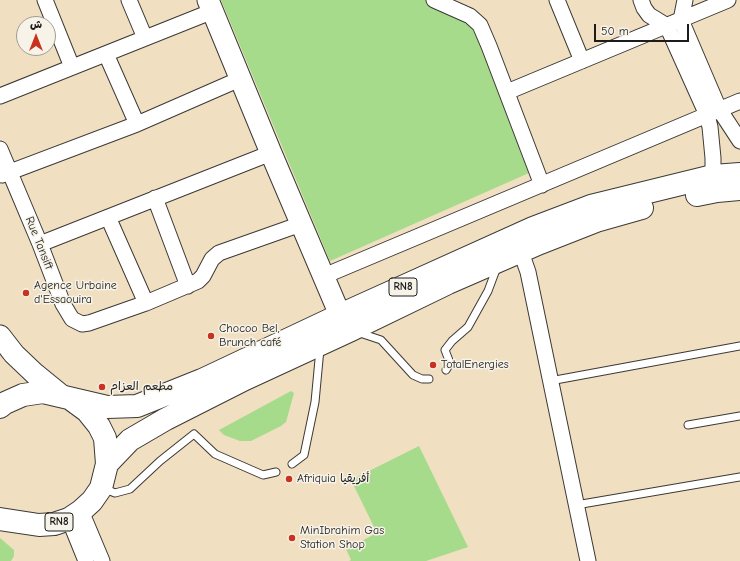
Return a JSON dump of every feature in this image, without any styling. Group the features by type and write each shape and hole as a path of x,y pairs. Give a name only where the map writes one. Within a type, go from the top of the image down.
{"highway":[{"name":"RN8","path":"107,464 130,440 166,419 245,379 320,344 346,322 534,228 590,206 713,176 740,174"},
{"name":"RN8","path":"0,407 4,403 23,395 43,392 107,407 137,406 346,322 448,283 596,221 678,198 717,191 740,189"},
{"name":"RN8","path":"0,511 10,520 40,525 54,524 75,515 92,501 101,488 107,464 105,438 99,426 87,411 67,398"}],"street":[{"path":"45,0 72,67"},
{"path":"129,0 145,38"},
{"path":"434,0 470,16 480,25 542,185"},
{"path":"557,0 582,61"},
{"path":"641,0 649,15 668,26 713,112 740,141"},
{"path":"685,0 681,20 713,112 710,127 714,158 713,176"},
{"path":"507,92 728,0"},
{"path":"0,96 145,38 211,6 301,224 346,322"},
{"path":"106,54 136,124"},
{"path":"5,173 136,124 240,79"},
{"path":"324,276 740,100"},
{"name":"Rue Tansift","path":"0,149 5,173 40,244 63,304 72,319 82,324 89,323 146,303"},
{"path":"40,244 271,153"},
{"path":"155,198 188,286"},
{"path":"108,217 146,303 188,286 201,279 209,263 219,253 301,224"},
{"path":"521,252 528,272 588,561"},
{"path":"0,336 23,363 67,398"},
{"path":"75,515 86,561"},
{"path":"75,515 102,561"}],"lane":[{"path":"446,370 450,363 446,350 452,341 468,327 488,291 498,262"},
{"path":"346,322 381,340 413,375 422,379 429,379"},
{"path":"292,464 304,455 315,402 320,344"},
{"path":"550,380 740,346"},
{"path":"688,425 740,416"},
{"path":"101,488 115,493 130,488 160,461 194,434 215,454 264,475 276,472"},
{"path":"576,505 740,477"}],"green space":[{"path":"221,0 433,0 474,24 529,173 330,261"},
{"path":"291,391 294,393 286,422 281,426 251,441 240,441 224,435 219,430"},
{"path":"419,446 468,547 426,561 349,561 351,560 346,549 377,533 351,480"},
{"path":"0,538 14,550 14,556 11,561 0,561"}],"place":[{"name":"Agence Urbaine d'Essaouira","path":"26,293"},
{"name":"Chocoo Bel, Brunch café","path":"211,336"},
{"name":"TotalEnergies","path":"433,365"},
{"name":"مطعم العزام","path":"102,387"},
{"name":"Afriquia أفريقيا","path":"289,479"},
{"name":"MinIbrahim Gas Station Shop","path":"292,538"}]}
